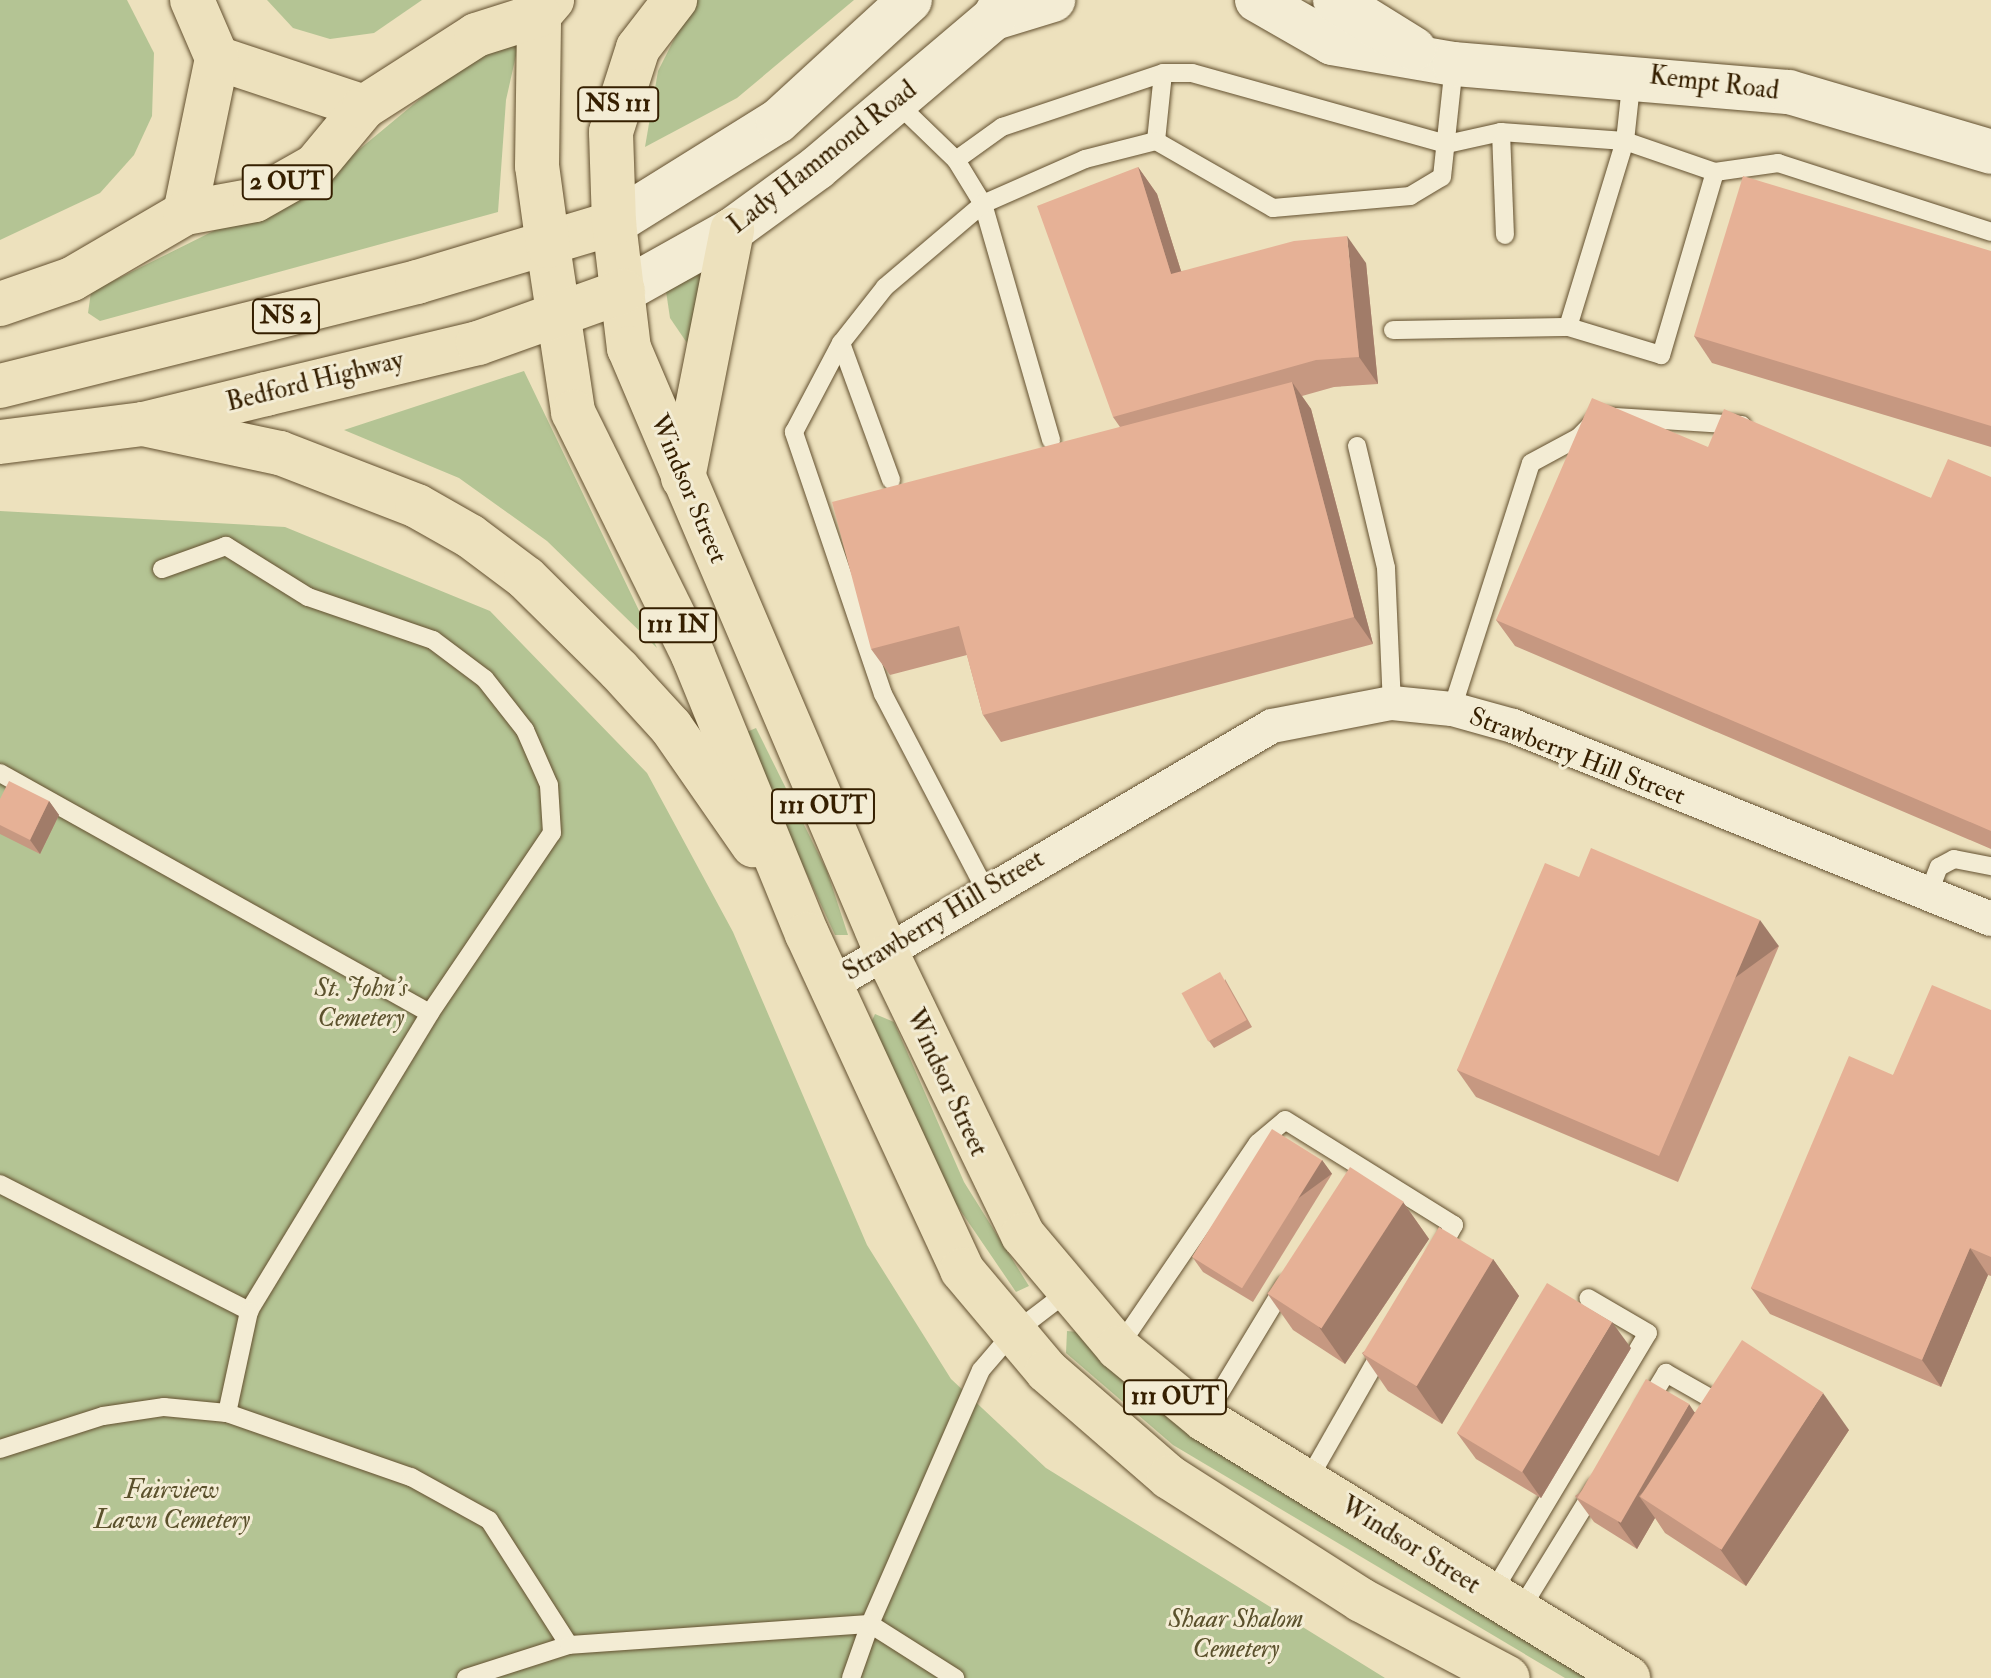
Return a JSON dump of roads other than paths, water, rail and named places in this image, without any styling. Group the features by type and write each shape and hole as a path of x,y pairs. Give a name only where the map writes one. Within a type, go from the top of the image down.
{"main road":[{"path":"185,213 217,58 192,0"},
{"name":"NS 111","path":"614,223 614,120 638,48 675,0"},
{"path":"614,223 778,121 910,0"},
{"path":"999,9 1053,0"},
{"name":"Kempt Road","path":"1257,0 1332,43 1442,62 1633,74 1789,92 1991,152"},
{"name":"Kempt Road","path":"1335,0 1442,62"},
{"name":"NS 111","path":"545,8 537,166 548,246"},
{"name":"2 OUT","path":"0,304 72,279 185,213 255,200 315,166 364,107 476,35 545,8"},
{"name":"Lady Hammond Road","path":"623,291 732,230 897,103 999,9"},
{"path":"217,58 364,107"},
{"name":"NS 2","path":"0,386 548,246 614,223"},
{"name":"Windsor Street","path":"614,223 629,348 683,478 888,956 987,1173 1066,1293 1118,1348 1204,1419 1504,1606 1628,1678"},
{"path":"683,478 732,230"},
{"path":"548,246 558,316"},
{"name":"Bedford Highway","path":"0,442 143,424 478,343 623,291"},
{"name":"111 IN","path":"558,316 573,412 693,655 807,934 962,1270 1011,1335 1169,1477 1361,1600 1508,1678"},
{"path":"143,424 280,453 417,506 526,578 671,727 807,934"}],"street":[{"name":"Strawberry Hill Street","path":"830,985 888,956 985,889 1272,726 1392,703 1452,709 1513,726 1991,919"}],"lane":[{"path":"985,889 883,694 794,432 841,343 885,287 983,204 1085,159 1156,141 1273,208 1410,196 1442,177 1447,144 1442,62"},
{"path":"956,160 1002,127 1163,73 1192,73 1447,144 1501,132 1625,141 1715,172 1778,163 1991,232"},
{"path":"1156,141 1163,73"},
{"path":"1568,327 1625,141 1633,74"},
{"path":"897,103 956,160 983,204 1051,440"},
{"path":"1501,132 1505,235"},
{"path":"1393,330 1568,327 1661,355 1715,172"},
{"path":"841,343 891,480"},
{"path":"1452,709 1531,463 1579,437 1599,416 1615,413 1736,423 1765,434"},
{"path":"1357,446 1386,568 1392,703"},
{"path":"162,569 226,546 308,597 433,640 485,679 525,730 549,785 552,833 430,1013 249,1311 227,1413"},
{"path":"0,773 430,1013"},
{"path":"1928,895 1939,867 1954,859 1991,866"},
{"path":"1118,1348 1258,1143 1285,1120 1355,1172 1454,1225 1424,1279"},
{"path":"0,1184 249,1311"},
{"path":"1204,1419 1295,1270"},
{"path":"851,1678 870,1624 981,1370 1011,1335 1066,1293"},
{"path":"1504,1606 1648,1333 1588,1298"},
{"path":"1307,1482 1393,1332"},
{"path":"1634,1426 1666,1373 1717,1402"},
{"path":"0,1449 103,1416 164,1407 227,1413 411,1477 489,1520 569,1645"},
{"path":"1504,1606 1609,1465"},
{"path":"466,1678 569,1645 870,1624 955,1678"}],"park label":[{"name":"St. John's Cemetery","path":"361,1004"},
{"name":"Fairview Lawn Cemetery","path":"172,1506"},
{"name":"Shaar Shalom Cemetery","path":"1236,1635"}]}
